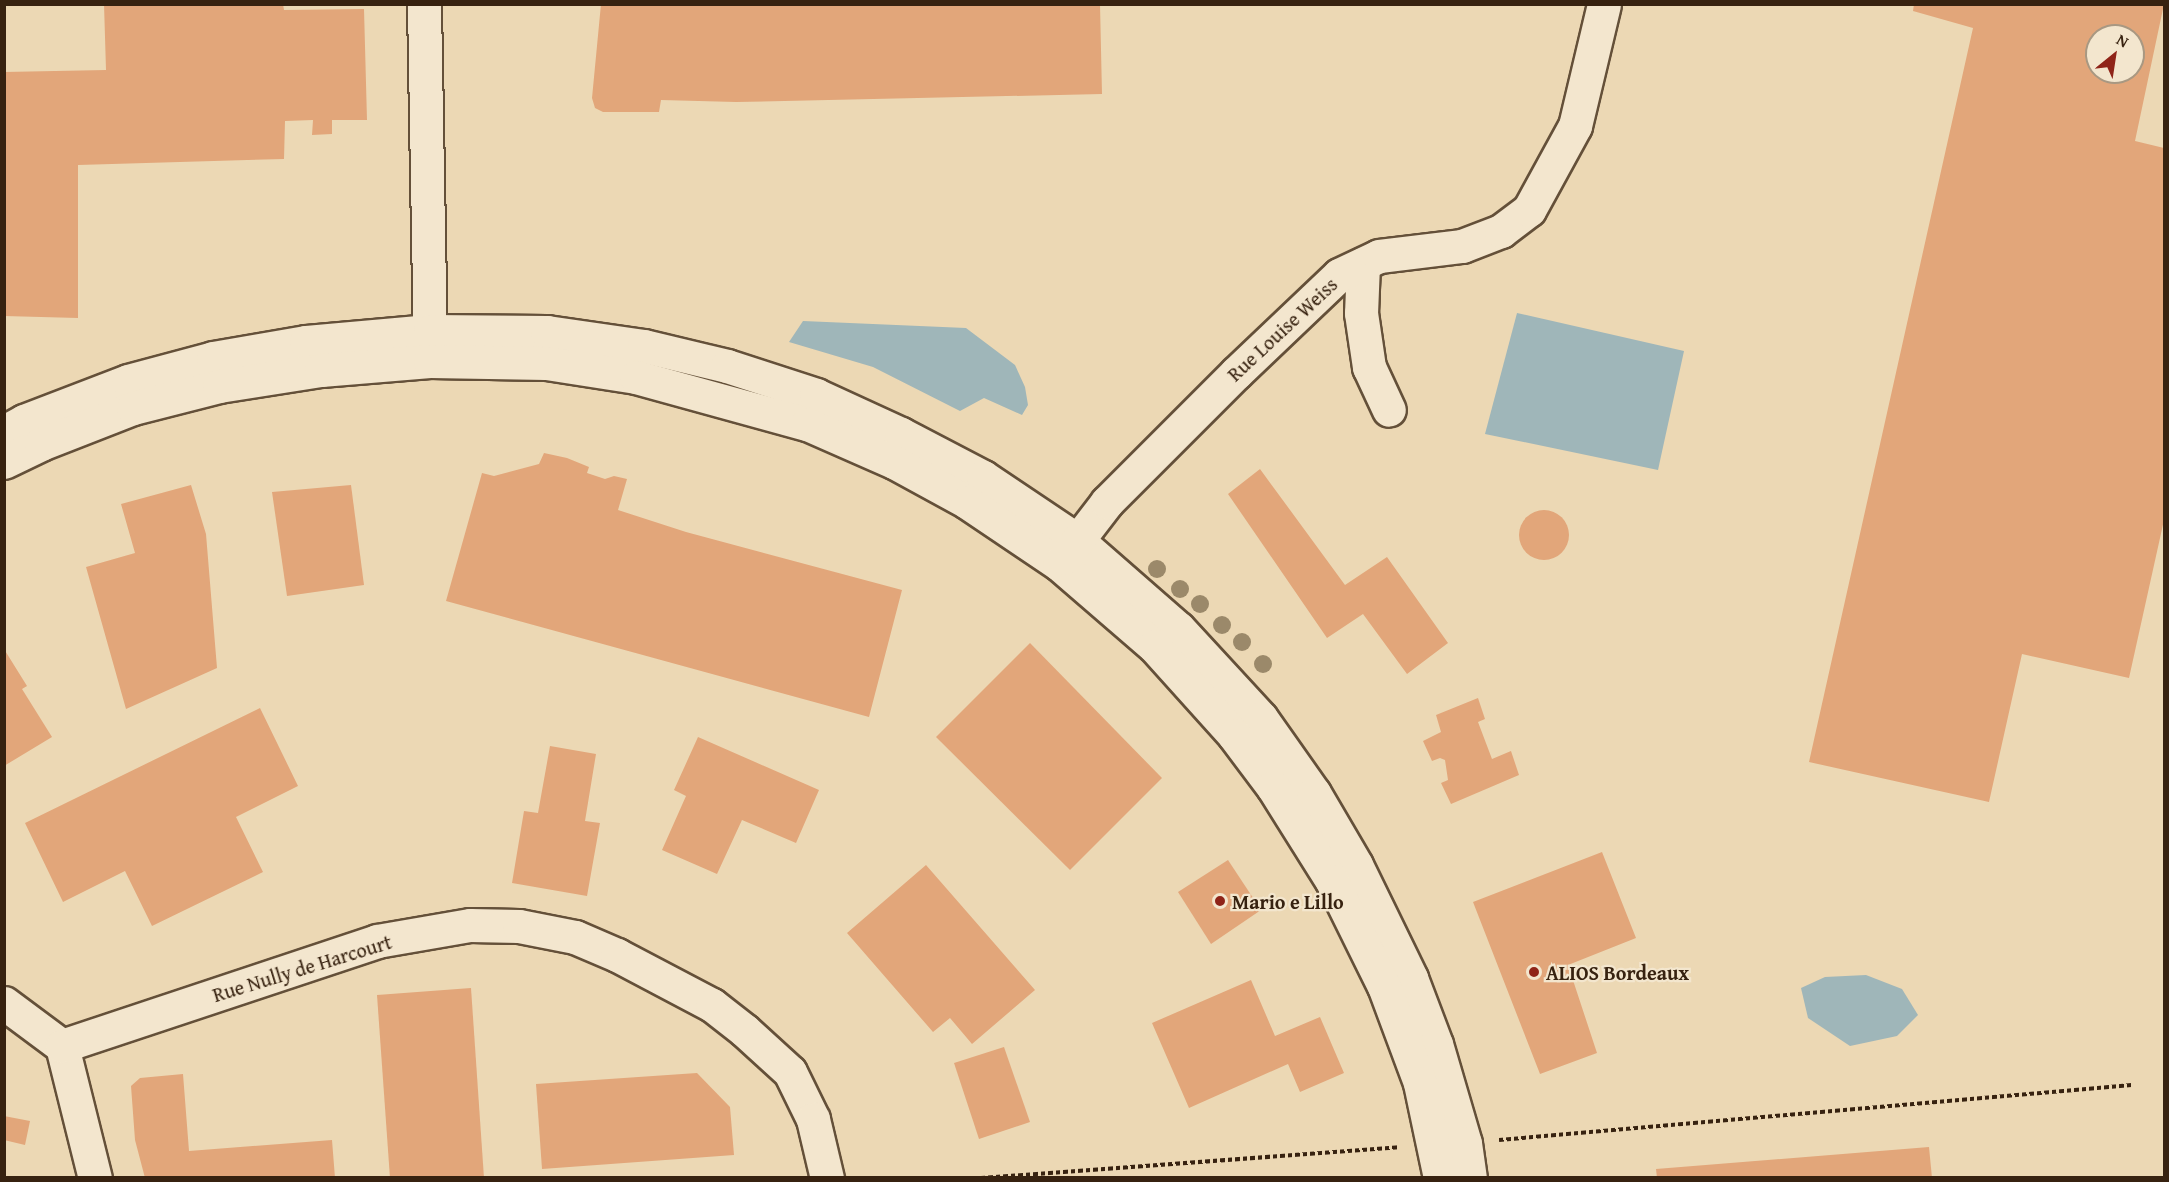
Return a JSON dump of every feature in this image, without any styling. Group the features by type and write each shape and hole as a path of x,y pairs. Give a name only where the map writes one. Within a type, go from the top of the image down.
{"street":[{"path":"424,4 430,346"},
{"name":"Rue Louise Weiss","path":"1068,552 1107,502 1236,373 1339,275 1379,256 1462,246 1502,231 1529,210 1575,126 1604,4"},
{"path":"1364,264 1361,313 1369,367 1389,410"},
{"path":"4,462 41,444 133,408 219,386 321,369 430,346 547,332 644,346 727,366 816,395 901,434 983,477 1068,552 1178,628 1261,718 1314,793 1356,865 1411,978 1436,1044 1450,1144 1470,1178"},
{"path":"4,432 24,421 128,381 213,358 306,342 430,346"},
{"name":"Rue Nully de Harcourt","path":"62,1046 377,941 470,925 519,926 575,937 617,955 712,1005 744,1030 790,1072 813,1119 827,1178"},
{"path":"4,1003 62,1046 95,1178"},
{"path":"1440,1178 1450,1144"}],"path":[{"path":"981,1178 1450,1144 2132,1085"}],"water":[{"path":"1517,313 1684,351 1658,470 1485,434"},
{"path":"803,321 966,328 1015,365 1025,387 1028,405 1022,415 984,398 960,411 873,367 789,342"},
{"path":"1866,975 1902,989 1918,1015 1897,1036 1850,1046 1808,1018 1801,988 1825,977"}],"building":[{"path":"104,4 283,4 284,10 364,9 367,120 332,120 332,134 312,135 313,120 285,121 284,159 78,165 78,318 4,316 4,72 106,70"},
{"path":"601,4 1100,4 1102,94 736,102 661,100 659,112 603,112 595,108 592,98"},
{"path":"1914,4 2164,4 2135,141 2164,148 2164,520 2129,678 2022,654 1989,802 1809,762 1973,28 1913,11"},
{"path":"544,453 567,458 589,467 587,473 605,479 614,476 627,479 618,510 686,532 902,590 869,717 446,601 482,473 494,476 539,464"},
{"path":"1260,469 1345,585 1387,557 1448,643 1407,674 1363,614 1327,638 1228,494"},
{"path":"191,485 206,534 217,668 126,709 86,567 135,553 121,504"},
{"path":"351,485 364,585 287,596 272,492"},
{"path":"1544,510 1553,512 1564,521 1569,535 1567,544 1558,555 1544,560 1535,558 1524,549 1519,535 1521,526 1530,515"},
{"path":"1030,643 1162,778 1070,870 936,737"},
{"path":"4,649 27,686 22,689 52,737 4,766"},
{"path":"1478,698 1485,719 1478,722 1492,759 1511,751 1519,775 1451,804 1441,783 1448,780 1445,760 1440,758 1432,761 1423,741 1441,732 1436,715"},
{"path":"260,708 298,786 236,817 263,872 152,926 125,871 63,902 25,823"},
{"path":"698,737 819,790 796,843 742,820 717,874 662,850 686,796 674,790"},
{"path":"550,746 596,754 585,821 600,823 587,896 512,883 524,811 538,813"},
{"path":"1602,852 1636,938 1568,965 1597,1053 1540,1074 1473,902"},
{"name":"Mario e Lillo","path":"1228,860 1261,910 1211,944 1178,892"},
{"path":"926,865 1035,990 972,1044 950,1018 933,1032 847,933"},
{"path":"1251,980 1275,1036 1320,1017 1344,1073 1300,1092 1288,1064 1189,1108 1152,1023"},
{"path":"471,988 484,1178 390,1178 377,995"},
{"path":"1004,1047 1030,1122 979,1139 954,1063"},
{"path":"697,1073 730,1107 734,1155 542,1169 536,1084"},
{"path":"183,1074 189,1151 332,1140 335,1178 145,1178 135,1140 131,1086 140,1078"},
{"path":"4,1116 30,1121 25,1145 4,1140"},
{"path":"1929,1147 1932,1178 1657,1178 1656,1169"}],"place":[{"name":"Mario e Lillo","path":"1220,901"},
{"name":"ALIOS Bordeaux","path":"1534,972"}]}
